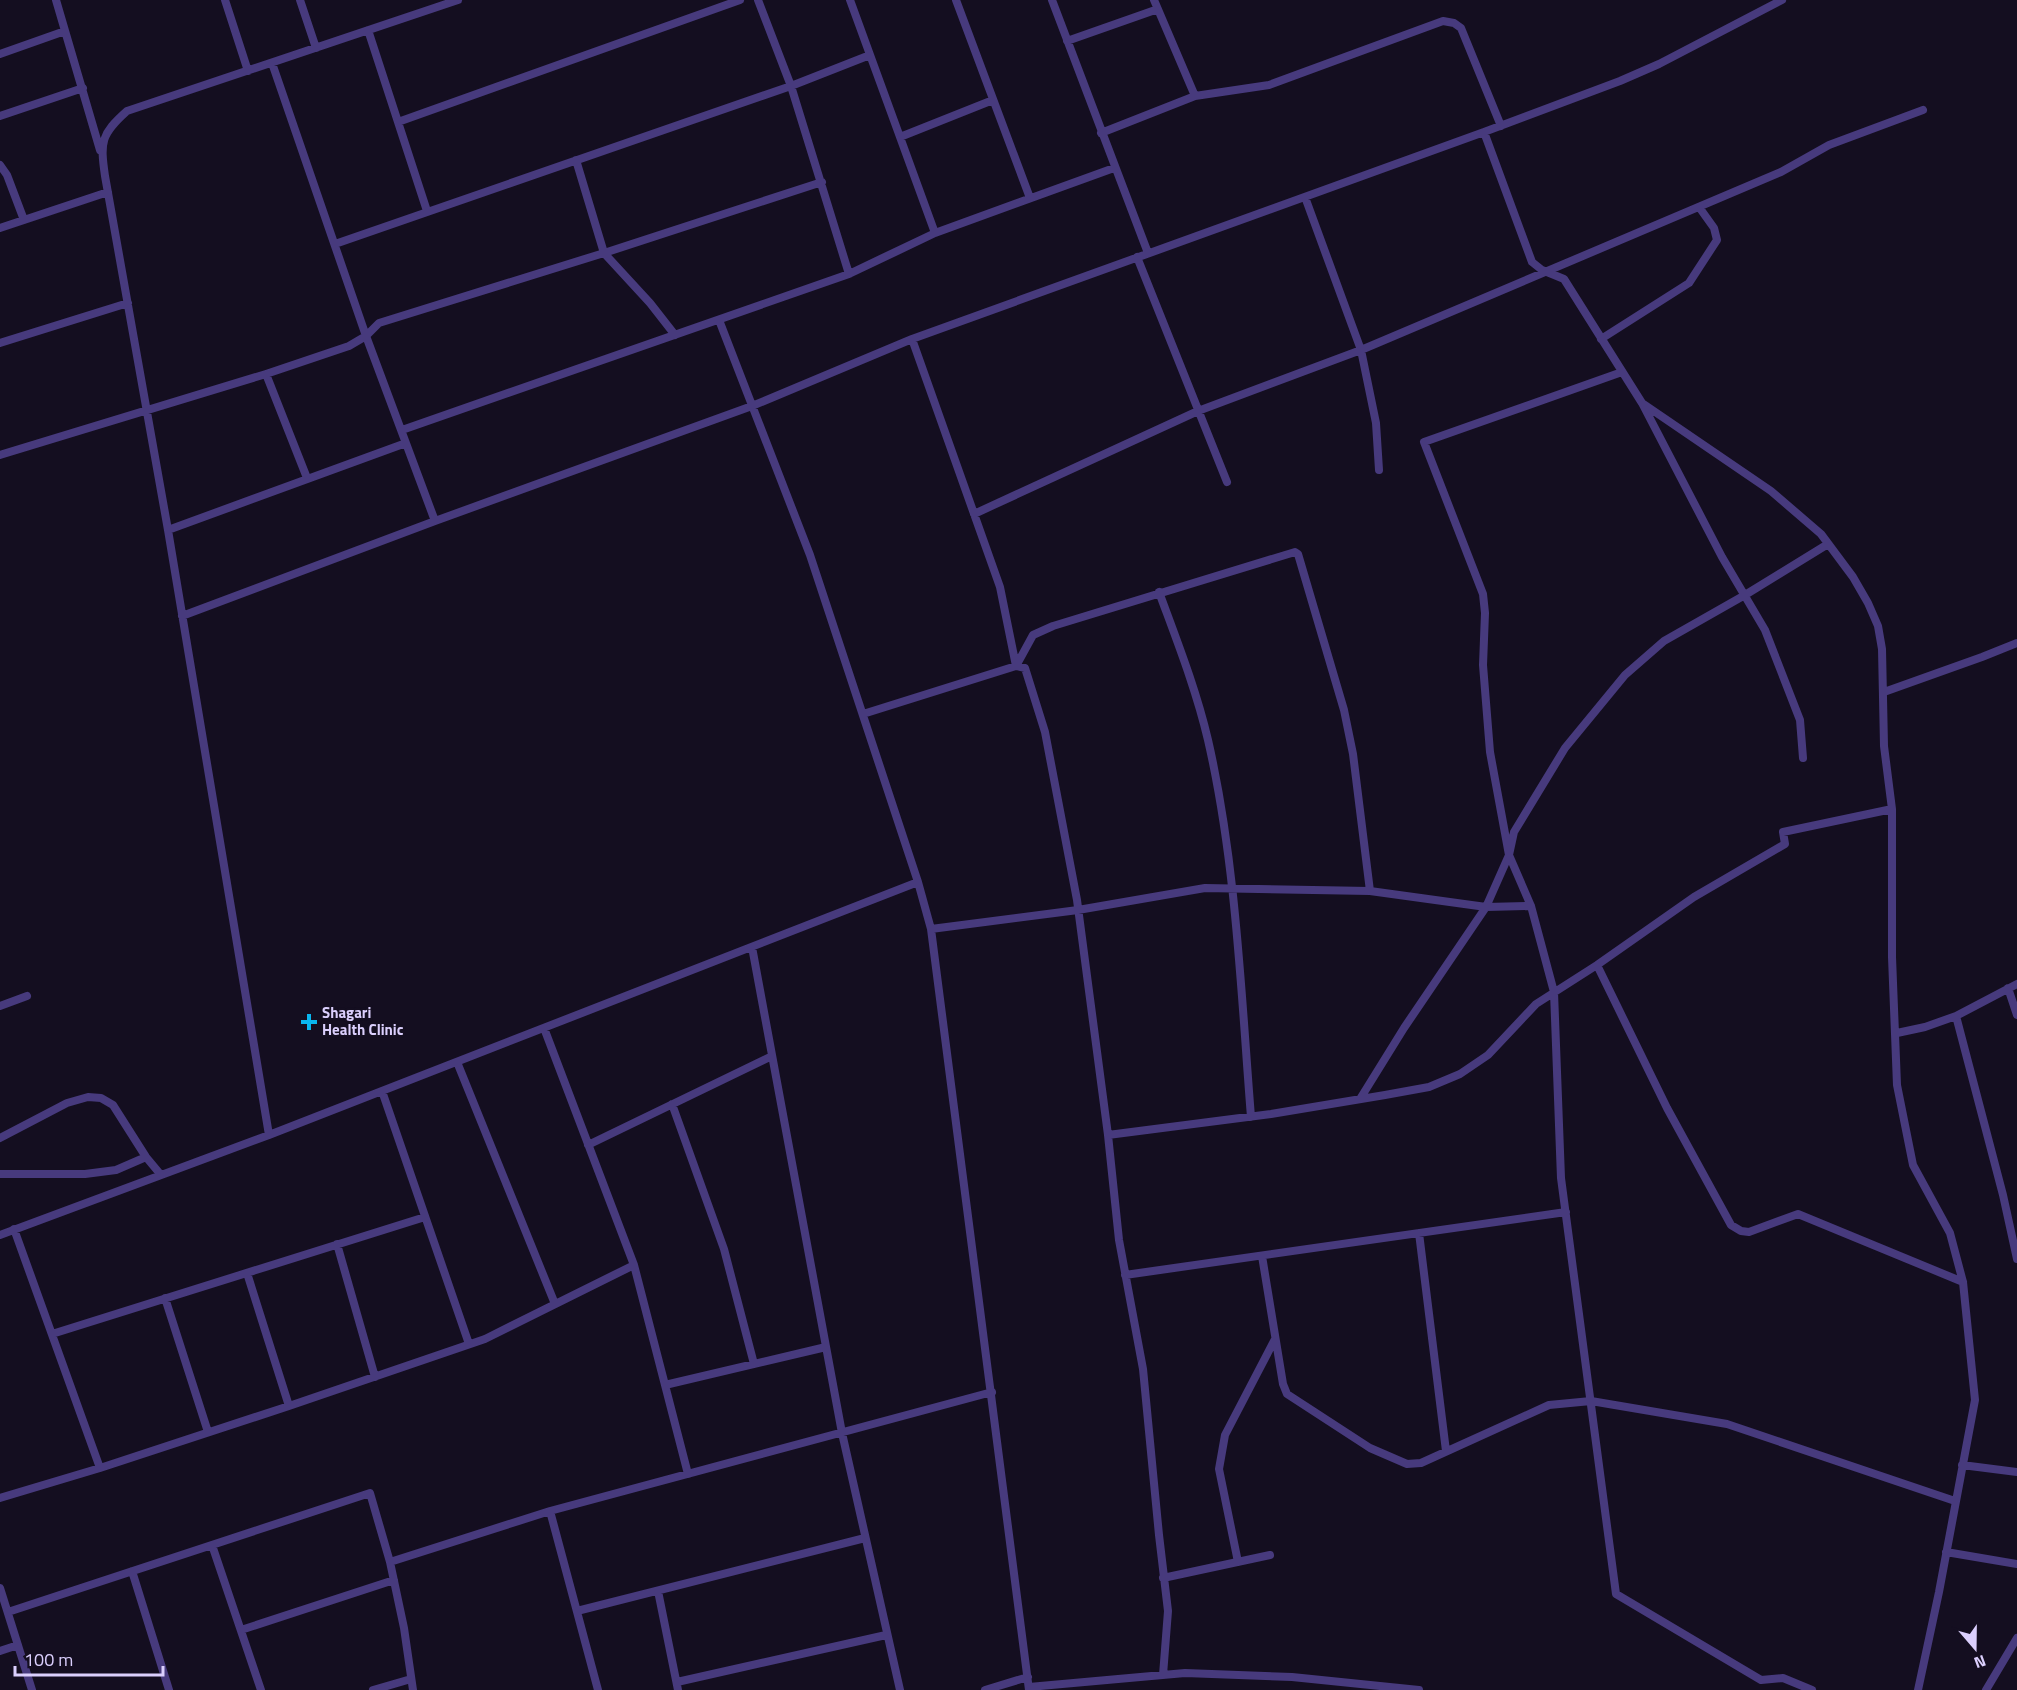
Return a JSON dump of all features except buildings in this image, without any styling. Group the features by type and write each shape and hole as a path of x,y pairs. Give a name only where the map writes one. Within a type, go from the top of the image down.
{"street":[{"path":"56,0 102,156 183,616 269,1135"},
{"path":"225,0 248,71"},
{"path":"300,0 316,48"},
{"path":"102,156 105,136 111,125 127,111 458,0"},
{"path":"398,122 740,0"},
{"path":"758,0 791,86 849,273"},
{"path":"850,0 935,233"},
{"path":"956,0 1030,198"},
{"path":"1052,0 1148,253"},
{"path":"1154,0 1195,96"},
{"path":"183,616 435,521 752,406 912,339 1501,126 1659,64 1782,0"},
{"path":"1067,41 1158,9"},
{"path":"1101,133 1195,96 1269,85 1443,21 1454,23 1461,28 1501,126"},
{"path":"368,30 427,211"},
{"path":"0,54 65,31"},
{"path":"335,244 791,86 870,55"},
{"path":"272,63 366,336 435,521"},
{"path":"0,116 82,88"},
{"path":"900,137 993,100"},
{"path":"974,514 1198,411 1360,350 1781,172 1829,145 1923,110"},
{"path":"1484,132 1532,262 1546,272 1564,279 1642,403 1722,557 1765,630 1800,720 1803,758"},
{"path":"576,160 604,253 650,303 675,335"},
{"path":"0,165 7,175 24,220"},
{"path":"402,430 849,273 935,233 1114,168"},
{"path":"0,455 266,374 349,346 366,336 379,323 822,183"},
{"path":"0,228 108,192"},
{"path":"1305,197 1360,350 1376,423 1379,470"},
{"path":"1601,339 1689,283 1717,240 1714,228 1699,207"},
{"path":"1137,257 1227,482"},
{"path":"0,343 128,303"},
{"path":"719,320 810,555 918,882 931,929 1029,1685"},
{"path":"912,339 1000,587 1016,666"},
{"path":"1622,372 1424,442 1483,594 1485,614 1483,665 1490,752 1509,855 1531,906 1554,992 1561,1178 1616,1594 1761,1680 1783,1678 1812,1690"},
{"path":"266,374 308,478"},
{"path":"1642,403 1771,491 1821,534 1853,577 1878,626 1882,649 1884,746 1892,809 1892,957 1897,1034 1897,1084 1913,1165 1950,1233 1963,1282 1975,1400 1917,1690"},
{"path":"168,530 406,442"},
{"path":"1360,1099 1404,1028 1486,907 1509,855 1514,832 1565,748 1624,675 1664,641 1828,544"},
{"path":"1016,666 1033,635 1053,626 1295,552 1298,554 1346,721 1353,754 1370,891"},
{"path":"1159,592 1188,672 1208,738 1220,796 1232,888 1251,1117"},
{"path":"1884,692 2017,643"},
{"path":"863,714 1016,666 1025,668 1045,732 1078,910 1108,1135 1119,1240 1143,1369 1168,1611 1163,1675"},
{"path":"1108,1135 1251,1117 1430,1087 1460,1074 1488,1055 1536,1004 1694,897 1785,844 1783,832 1892,809"},
{"path":"0,1235 269,1135 918,882"},
{"path":"931,929 1078,910 1206,888 1370,891 1486,907 1531,906"},
{"path":"752,947 842,1433 900,1690"},
{"path":"1597,964 1667,1108 1731,1225 1741,1231 1749,1232 1798,1214 1963,1282"},
{"path":"1897,1034 1956,1016 2017,984"},
{"path":"2008,988 2017,1015"},
{"path":"0,1006 27,996"},
{"path":"1956,1016 2003,1195 2017,1259"},
{"path":"544,1028 633,1265 688,1474"},
{"path":"588,1144 772,1056"},
{"path":"457,1062 555,1304"},
{"path":"382,1091 470,1344"},
{"path":"0,1138 67,1103 88,1097 101,1098 113,1105 146,1157 161,1175"},
{"path":"672,1104 724,1249 754,1364"},
{"path":"0,1174 85,1174 116,1170 146,1157"},
{"path":"1125,1275 1566,1212"},
{"path":"52,1334 425,1217"},
{"path":"14,1229 100,1468"},
{"path":"1419,1233 1446,1451"},
{"path":"338,1244 375,1377"},
{"path":"1262,1256 1283,1384 1287,1394 1370,1448 1407,1464 1421,1463 1549,1405 1591,1401 1727,1424 1955,1501"},
{"path":"0,1498 100,1468 485,1339 633,1265"},
{"path":"247,1273 289,1406"},
{"path":"165,1298 208,1432"},
{"path":"1238,1562 1219,1469 1225,1435 1276,1338"},
{"path":"665,1385 826,1347"},
{"path":"390,1562 550,1511 992,1392"},
{"path":"1962,1464 2017,1472"},
{"path":"8,1612 370,1493 394,1580 413,1690"},
{"path":"550,1511 598,1690"},
{"path":"577,1611 866,1538"},
{"path":"212,1545 261,1690"},
{"path":"1946,1552 2017,1564"},
{"path":"1163,1578 1270,1555"},
{"path":"132,1571 169,1690"},
{"path":"241,1630 394,1580"},
{"path":"0,1588 32,1690"},
{"path":"658,1591 677,1686 886,1635"},
{"path":"1986,1690 2017,1638"},
{"path":"0,1652 18,1645"},
{"path":"985,1690 1185,1673 1292,1677 1353,1686 1419,1690"},
{"path":"373,1690 411,1678"},
{"path":"1773,1690 1776,1679"}],"place":[{"name":"Shagari Health Clinic","path":"309,1022"}]}
